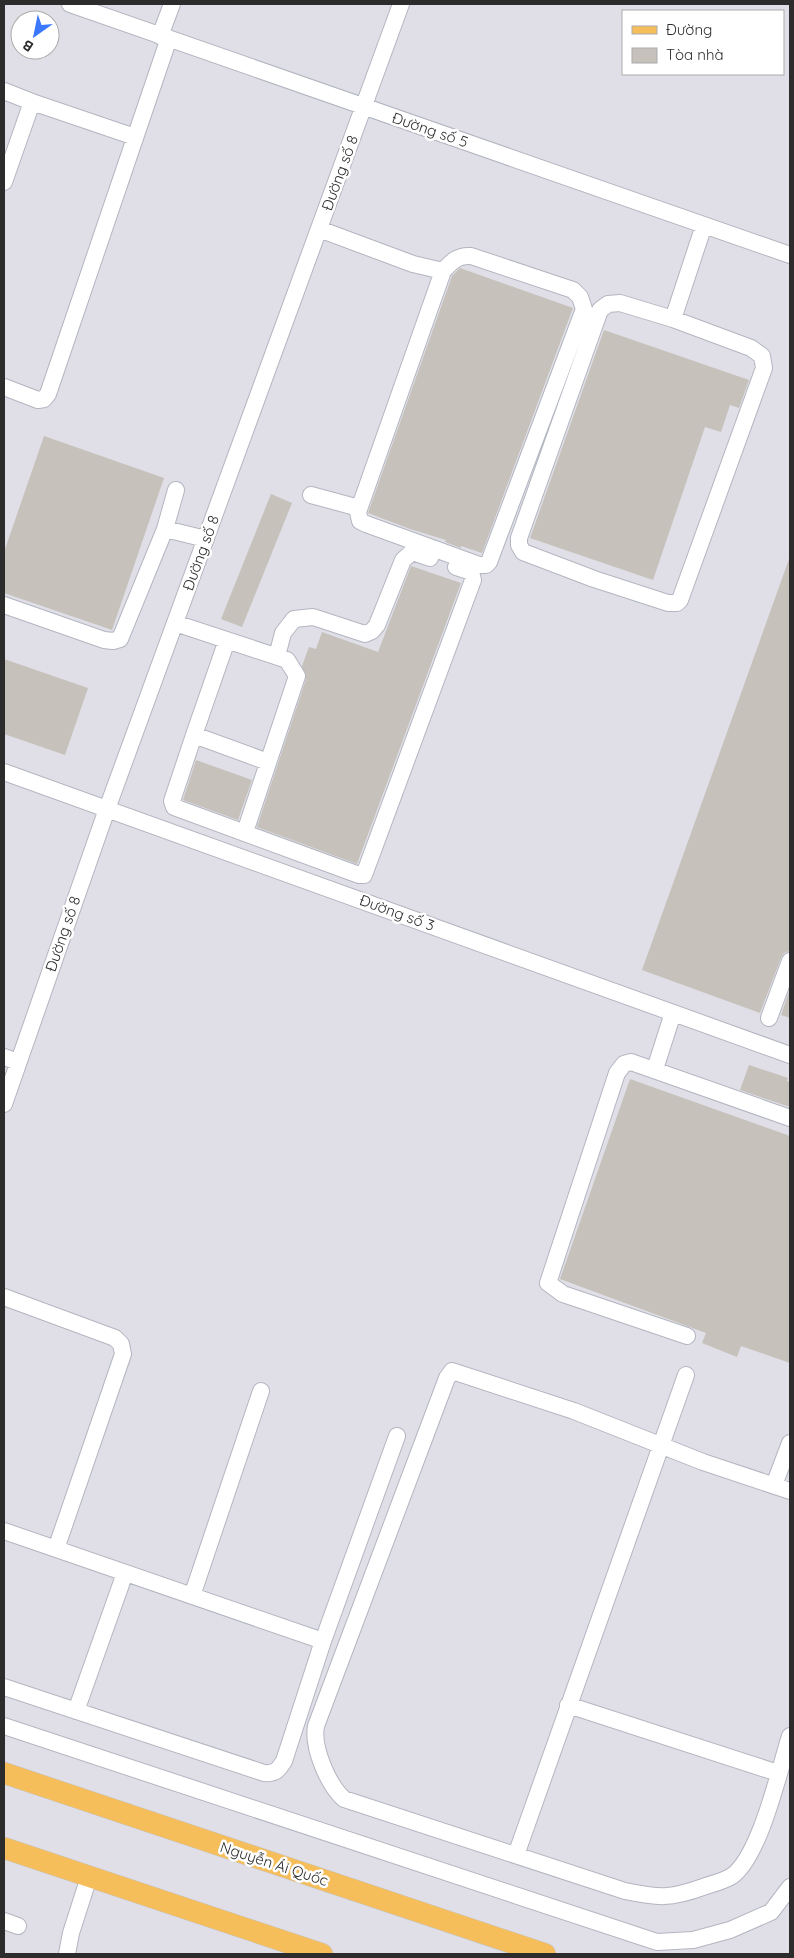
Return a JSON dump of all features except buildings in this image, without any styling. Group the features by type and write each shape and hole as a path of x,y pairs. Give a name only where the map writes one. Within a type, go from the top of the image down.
{"main road":[{"name":"Nguyễn Ái Quốc","path":"4,1773 545,1954"},
{"path":"4,1848 322,1954"}],"street":[{"name":"Đường số 5","path":"70,4 790,254"},
{"path":"4,387 38,400 44,399 48,394 136,137 165,37 172,4"},
{"name":"Đường số 8","path":"4,1104 11,1059 107,808 401,4"},
{"path":"4,91 136,137"},
{"path":"4,182 32,102"},
{"path":"673,319 704,225"},
{"path":"319,229 413,264 443,271"},
{"path":"462,255 471,256 574,290 580,297 584,309 490,562 486,565 479,565 360,521 359,508 443,271 453,260 462,255"},
{"path":"620,303 673,319 751,348 762,356 764,368 680,600 677,603 668,603 594,579 523,552 518,545 560,420 600,310 608,304 620,303"},
{"path":"4,605 104,640 113,641 120,639 165,528 176,490"},
{"path":"311,495 359,508"},
{"path":"165,528 206,539"},
{"path":"226,640 172,801 174,807 359,875 364,874 473,575 471,572 412,552 403,560 377,625 372,631 365,634 313,617 294,618 283,633 277,656"},
{"path":"175,623 287,660 297,676 245,832"},
{"path":"194,735 268,762"},
{"name":"Đường số 3","path":"4,772 790,1055"},
{"path":"769,1018 790,960"},
{"path":"655,1069 673,1013"},
{"path":"687,1336 564,1294 548,1283 617,1073 624,1064 631,1062 790,1118"},
{"path":"4,1297 115,1338 121,1344 123,1354 56,1549"},
{"path":"790,1491 660,1445 574,1411 452,1370 447,1378 316,1726 314,1736 332,1786 344,1799 625,1891 654,1897 676,1896 731,1877 742,1866 753,1849 790,1736"},
{"path":"516,1855 686,1375"},
{"path":"192,1596 261,1390"},
{"path":"4,1687 264,1773 272,1774 278,1770 284,1761 323,1641 398,1436"},
{"path":"774,1485 790,1443"},
{"path":"4,1531 323,1641"},
{"path":"76,1711 126,1573"},
{"path":"568,1704 778,1773"},
{"path":"4,1726 657,1942 693,1940 730,1930 771,1912 790,1887"},
{"path":"67,1954 66,1951 89,1876"}],"shaded area":[{"path":"4,4 790,4 790,1954 4,1954"}]}
